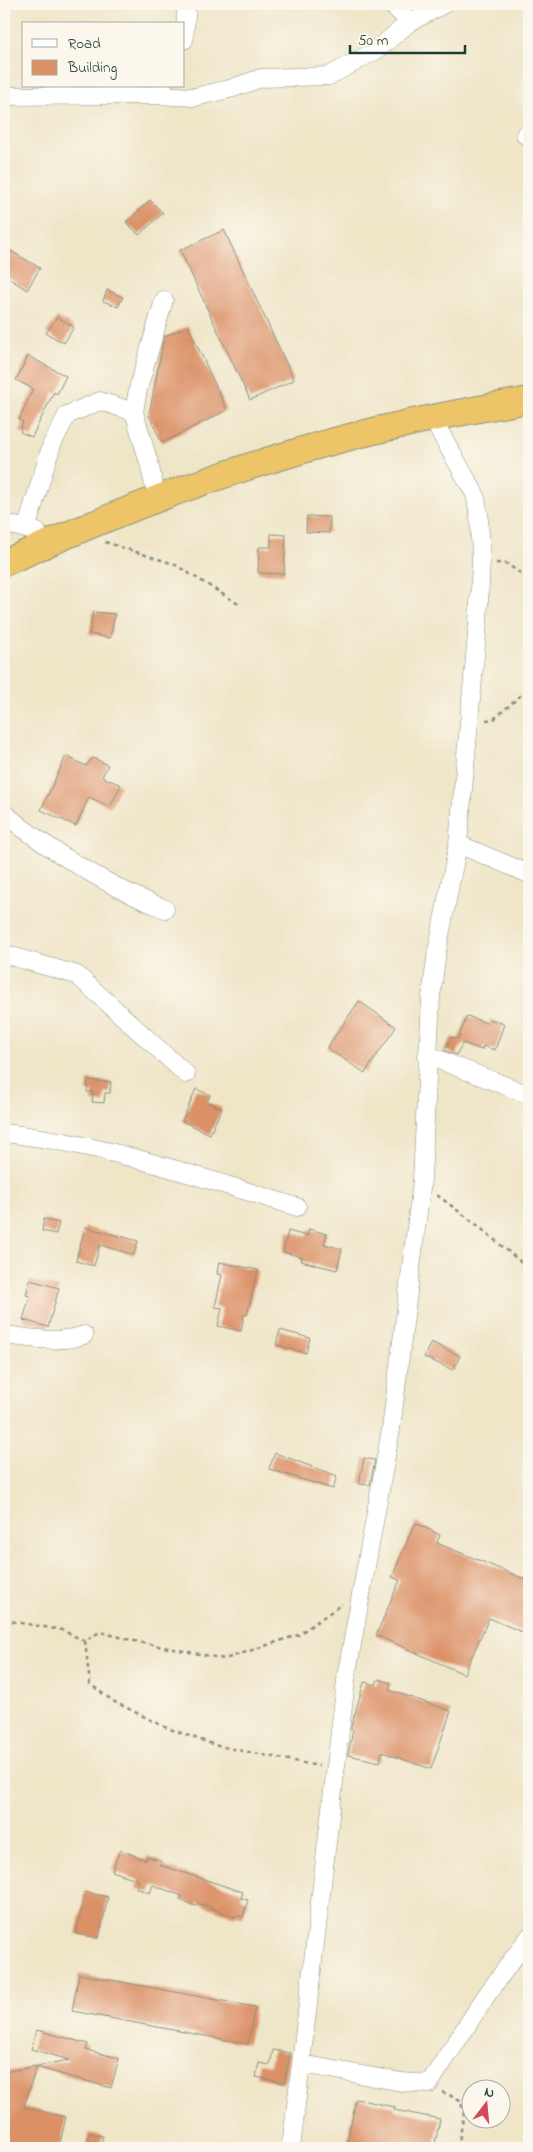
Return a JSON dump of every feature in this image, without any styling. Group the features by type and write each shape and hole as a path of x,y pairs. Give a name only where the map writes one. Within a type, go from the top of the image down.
{"highway":[{"path":"4,563 66,535 157,498 295,452 432,418 529,400"}],"street":[{"path":"185,28 187,4"},
{"path":"391,4 410,22"},
{"path":"4,96 162,91 195,97 260,78 329,76 374,51 410,22 444,4"},
{"path":"157,498 134,412 138,389 164,300"},
{"path":"26,529 52,444 67,415 100,401 134,412"},
{"path":"291,2148 347,1672 392,1429 422,1180 431,997 437,951 458,844 478,623 481,561 479,514 475,494 432,418"},
{"path":"4,523 26,529 66,535"},
{"path":"4,813 20,828 99,878 165,909"},
{"path":"458,844 529,874"},
{"path":"4,954 77,975 186,1074"},
{"path":"428,1054 529,1095"},
{"path":"4,1133 47,1138 127,1155 297,1206"},
{"path":"4,1335 68,1340 84,1334"},
{"path":"302,2064 402,2082 428,2084 486,1996 529,1938"}],"path":[{"path":"66,535 174,564 240,606"},
{"path":"481,561 507,564 529,579"},
{"path":"469,719 494,719 529,688"},
{"path":"422,1180 435,1193 477,1225 529,1269"},
{"path":"84,1641 100,1632 172,1650 225,1659 298,1635 362,1591"},
{"path":"4,1620 62,1630 84,1641"},
{"path":"84,1641 90,1684 114,1701 167,1728 218,1746 335,1770"},
{"path":"428,2084 462,2102 464,2112 458,2148"}],"building":[{"path":"150,200 163,213 139,235 126,222"},
{"path":"224,230 294,380 250,400 180,250"},
{"path":"4,247 40,268 27,290 4,275"},
{"path":"107,290 123,297 118,307 103,301"},
{"path":"57,317 74,327 64,343 46,333"},
{"path":"188,326 227,410 162,443 149,415 164,337"},
{"path":"28,356 66,376 57,394 54,392 32,437 20,432 23,422 19,420 33,389 16,380"},
{"path":"307,516 330,517 329,533 306,532"},
{"path":"271,534 286,535 284,574 258,573 259,547 271,547"},
{"path":"93,612 115,614 110,638 89,634"},
{"path":"66,756 86,766 93,758 108,765 102,777 121,785 110,807 89,797 76,826 41,810"},
{"path":"359,1001 396,1027 365,1073 327,1048"},
{"path":"467,1016 489,1024 490,1019 504,1024 495,1050 483,1046 482,1050 463,1043 456,1055 444,1050 452,1037 458,1039"},
{"path":"88,1080 111,1082 110,1093 105,1093 104,1103 92,1102 93,1092 87,1092"},
{"path":"196,1089 210,1095 207,1102 222,1108 210,1134 182,1121"},
{"path":"44,1219 59,1223 56,1234 42,1231"},
{"path":"85,1227 138,1241 134,1255 100,1245 94,1266 76,1261"},
{"path":"309,1229 327,1234 324,1244 342,1249 337,1270 301,1261 302,1257 283,1252 288,1231 307,1236"},
{"path":"219,1262 258,1270 241,1331 218,1326 222,1308 215,1307 222,1275 217,1274"},
{"path":"30,1280 59,1288 48,1327 23,1320 30,1296 26,1295"},
{"path":"280,1330 310,1338 306,1353 276,1345"},
{"path":"431,1342 460,1356 453,1370 424,1357"},
{"path":"275,1453 337,1476 333,1489 269,1469"},
{"path":"364,1458 375,1460 370,1485 359,1484"},
{"path":"416,1523 440,1535 437,1543 529,1581 529,1635 489,1618 464,1674 376,1635 400,1580 392,1577"},
{"path":"378,1679 391,1683 389,1690 451,1711 431,1769 382,1752 380,1762 348,1755 353,1730 351,1730 351,1727 364,1682 376,1685"},
{"path":"120,1850 146,1860 147,1856 161,1861 160,1865 243,1892 241,1898 248,1900 243,1917 236,1915 235,1917 198,1903 196,1906 180,1900 182,1896 153,1885 150,1893 136,1888 139,1880 112,1871"},
{"path":"85,1892 108,1897 99,1938 76,1934"},
{"path":"79,1974 255,2007 248,2044 72,2011"},
{"path":"37,2030 88,2044 86,2050 119,2058 111,2088 36,2067 24,2107 66,2117 59,2148 4,2148 4,2072 69,2060 31,2049"},
{"path":"273,2050 290,2053 284,2083 256,2077 259,2063 270,2065"},
{"path":"356,2099 395,2107 394,2110 440,2119 434,2148 346,2148"},
{"path":"89,2133 103,2136 100,2148 86,2146"}]}
